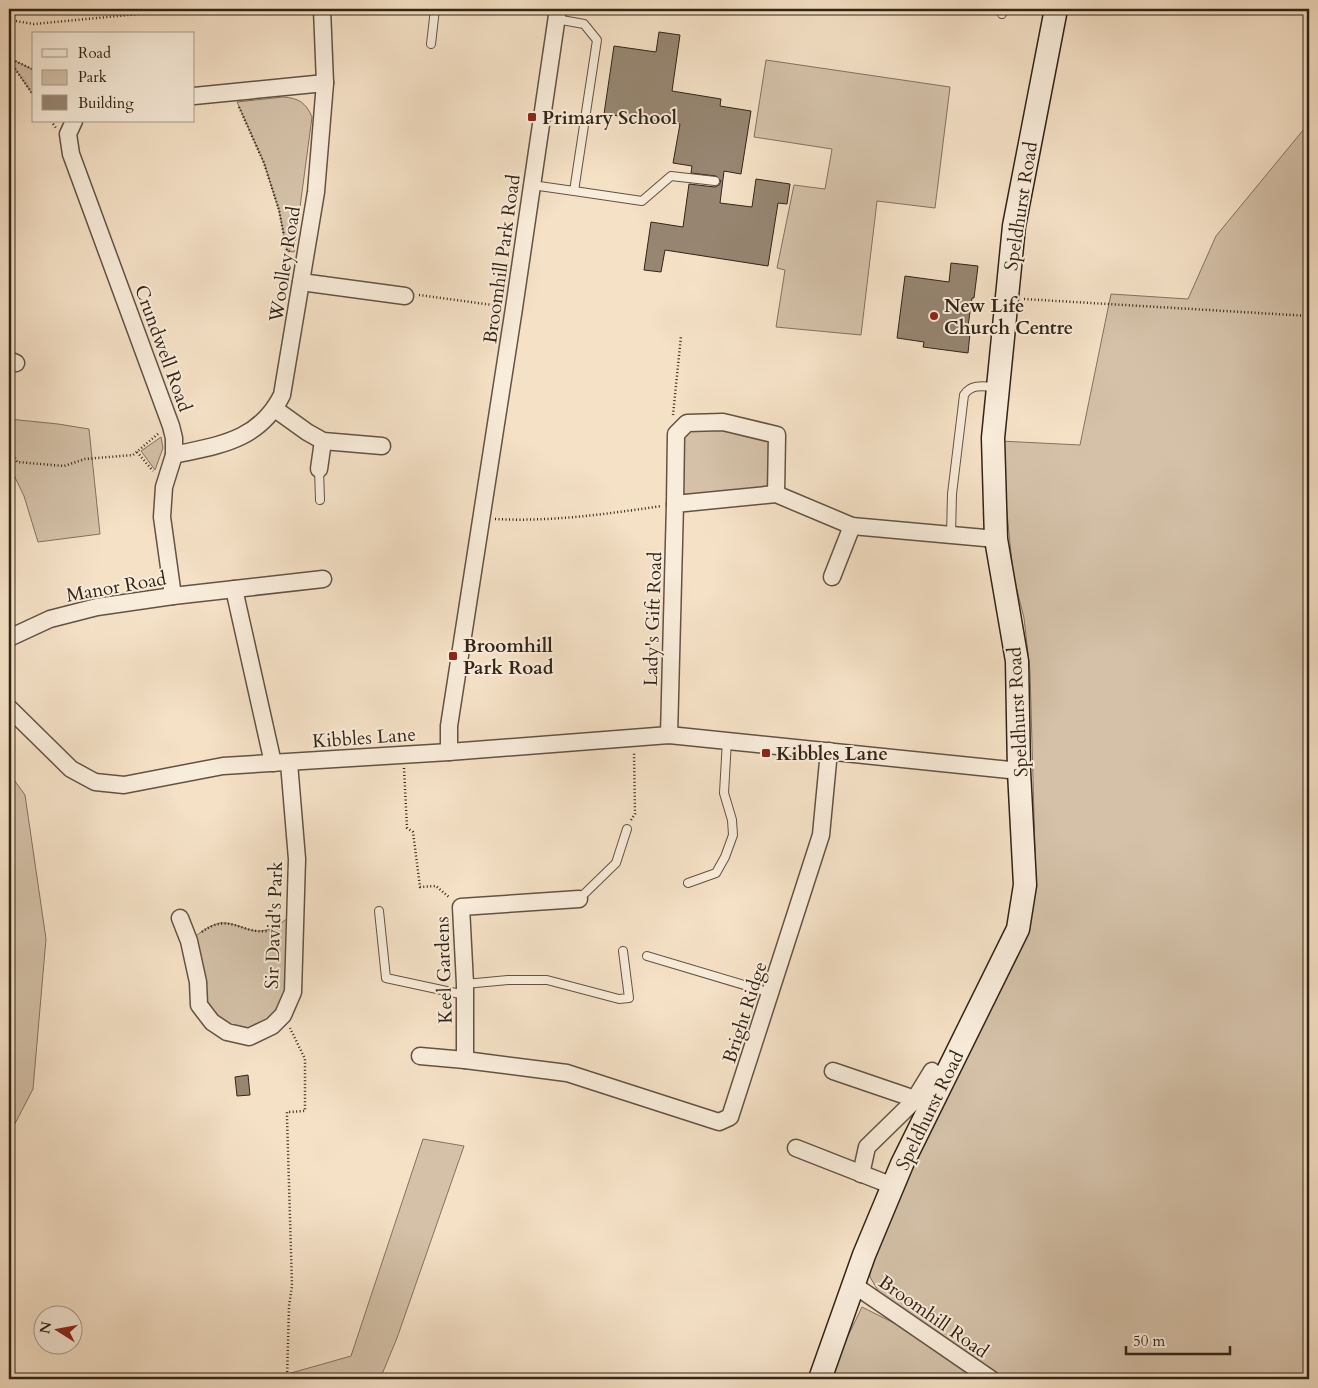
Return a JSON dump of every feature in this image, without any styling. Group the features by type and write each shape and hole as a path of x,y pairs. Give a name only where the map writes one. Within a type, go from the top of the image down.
{"street":[{"name":"Woolley Road","path":"174,455 223,444 252,432 275,409 282,395 316,192 325,83 322,9"},
{"name":"Speldhurst Road","path":"820,1379 864,1255 906,1156 1018,929 1025,885 1019,770 1017,661 996,539 993,438 1014,226 1056,9"},
{"name":"Broomhill Park Road","path":"449,752 449,726 514,308 557,14"},
{"path":"195,96 325,83"},
{"name":"Crundwell Road","path":"74,122 68,134 71,154 174,438 174,455 164,487 162,517 173,596"},
{"path":"301,282 405,296"},
{"path":"275,409 323,441 382,446"},
{"path":"676,434 687,423 723,422 777,435 776,494"},
{"name":"Lady's Gift Road","path":"669,735 676,504 676,434"},
{"path":"319,469 323,441"},
{"path":"676,504 776,494 852,526 996,539"},
{"path":"832,577 852,526"},
{"name":"Manor Road","path":"9,638 50,619 96,607 322,579"},
{"path":"234,589 272,763"},
{"name":"Kibbles Lane","path":"9,708 70,769 94,782 124,785 223,766 449,752 669,735 1019,770"},
{"name":"Bright Ridge","path":"465,1060 566,1073 719,1122 730,1117 821,835 829,751"},
{"name":"Sir David's Park","path":"180,918 189,941 198,982 200,1006 212,1022 227,1032 249,1037 272,1026 283,1014 293,992 297,859 289,763"},
{"name":"Keel Gardens","path":"465,1060 465,989 461,907 579,899"},
{"path":"420,1056 465,1060"},
{"path":"861,1174 867,1147 915,1099 932,1070"},
{"path":"833,1071 915,1099"},
{"path":"796,1148 893,1186"},
{"name":"Broomhill Road","path":"854,1285 991,1379"}],"lane":[{"path":"431,44 435,9"},
{"path":"557,14 584,24 597,40 574,191"},
{"path":"532,185 642,201 671,176 715,181"},
{"path":"951,535 952,494 964,395 968,389 975,387 998,387"},
{"path":"319,469 320,500"},
{"path":"688,882 716,873 725,857 733,835 732,820 724,793 727,740"},
{"path":"579,899 616,863 627,829"},
{"path":"380,911 386,978 465,989 508,980 546,980 619,999 629,998 623,950"},
{"path":"647,956 771,993"}],"path":[{"path":"9,20 34,24 191,9"},
{"path":"9,59 32,69"},
{"path":"9,59 32,93"},
{"path":"233,93 264,163 279,210 287,251 306,253"},
{"path":"405,296 412,294 514,308"},
{"path":"1007,298 1309,316"},
{"path":"676,434 673,414 682,336"},
{"path":"9,445 17,462 64,466 85,459 133,454 160,432 171,426"},
{"path":"137,452 164,487"},
{"path":"480,518 528,521 584,517 676,504"},
{"path":"627,829 635,814 633,738"},
{"path":"403,754 407,828 413,832 420,887 436,886 461,907"},
{"path":"189,941 207,927 221,923 235,924 249,930 268,931 280,925 296,912"},
{"path":"283,1014 306,1059 305,1111 287,1112 286,1117 292,1286 287,1379"}],"green space":[{"path":"9,58 32,69 32,93"},
{"path":"766,60 950,87 935,208 877,201 861,335 776,327 785,270 777,268 794,185 825,189 832,149 754,137"},
{"path":"283,97 301,102 312,117 294,252 287,251 279,210 264,163 237,102"},
{"path":"1309,123 1309,1379 998,1379 880,1294 870,1277 869,1259 1036,887 1030,671 1024,618 1013,574 1000,441 1080,445 1111,294 1188,299 1216,236"},
{"path":"9,419 89,429 100,534 38,542 24,496 9,465"},
{"path":"687,423 777,435 776,494 675,504 676,434"},
{"path":"161,437 163,448 155,470 141,451"},
{"path":"9,773 25,795 46,939 33,1089 9,1135"},
{"path":"296,911 283,1015 249,1037 212,1022 189,941 207,928 220,923 254,931 267,930 273,928"},
{"path":"423,1139 464,1146 397,1338 380,1379 284,1379 284,1375 351,1356"},
{"path":"862,1307 920,1336 980,1379 827,1379"}],"building":[{"path":"659,32 680,35 672,91 721,99 720,106 751,111 741,174 724,171 720,203 752,207 756,179 790,184 787,204 778,203 768,266 665,250 661,272 644,270 651,222 683,227 689,184 715,187 721,181 716,176 691,173 692,166 673,163 680,124 604,114 614,46 656,52"},
{"name":"New Life Church Centre","path":"951,263 978,266 967,333 970,333 968,353 923,347 924,342 897,338 905,276 949,282"},
{"path":"248,1075 250,1095 237,1096 235,1077"}],"place":[{"name":"Primary School","path":"532,117"},
{"name":"New Life Church Centre","path":"934,316"},
{"name":"Broomhill Park Road","path":"453,656"},
{"name":"Kibbles Lane","path":"766,753"}]}
